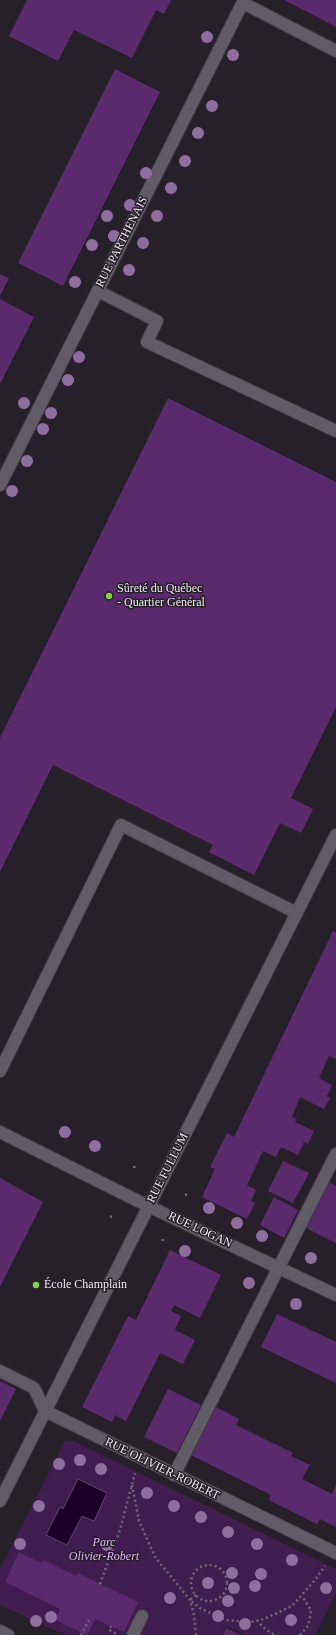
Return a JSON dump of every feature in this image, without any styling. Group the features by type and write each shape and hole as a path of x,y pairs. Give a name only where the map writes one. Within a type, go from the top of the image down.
{"street":[{"path":"243,2 336,51"},
{"name":"RUE PARTHENAIS","path":"0,485 243,2"},
{"path":"98,290 157,321 147,342 336,431"},
{"path":"0,1071 121,825 297,913"},
{"name":"RUE FULLUM","path":"0,1501 336,835"},
{"name":"RUE LOGAN","path":"0,1132 148,1206 336,1295"},
{"path":"174,1475 336,1154"},
{"path":"0,1371 34,1388 45,1411"},
{"name":"RUE OLIVIER-ROBERT","path":"45,1411 336,1553"},
{"path":"133,1635 142,1616"},
{"path":"0,1631 8,1635"}],"path":[{"path":"134,1166 135,1170"},
{"path":"162,1239 163,1244"},
{"path":"100,1584 120,1530 136,1469"},
{"path":"132,1486 140,1520 155,1557 190,1600 200,1608 225,1620 257,1620 279,1614 292,1606 302,1596 328,1562"},
{"path":"210,1565 216,1567 226,1575 227,1587 221,1597 216,1600 205,1601 196,1595 192,1590 192,1579 199,1568 210,1565"},
{"path":"190,1600 196,1595"},
{"path":"300,1635 308,1626 311,1610 302,1596"},
{"path":"190,1600 194,1615 196,1635"},
{"path":"81,1635 89,1620"},
{"path":"257,1620 263,1627 274,1635"},
{"path":"111,1626 109,1630 118,1635"}],"green space":[{"name":"Parc Olivier-Robert","path":"65,1441 73,1441 336,1569 336,1593 315,1635 246,1635 226,1626 221,1635 65,1635 0,1605 0,1569"}],"shaded area":[{"path":"78,1479 107,1493 94,1521 82,1516 67,1545 46,1535 60,1507 63,1509"}],"building":[{"path":"27,0 171,0 164,14 156,10 132,58 74,30 58,61 9,36"},
{"path":"284,0 336,0 336,27 323,20"},
{"path":"115,69 160,92 63,286 18,263"},
{"path":"0,274 9,278 0,296"},
{"path":"0,299 34,317 0,384"},
{"path":"168,398 336,482 336,707 291,798 313,809 301,833 280,823 254,875 209,852 213,845 53,765 0,872 0,738"},
{"path":"333,931 336,933 336,1059 329,1056 319,1078 332,1085 327,1096 330,1098 324,1109 300,1097 292,1117 297,1119 295,1122 314,1131 308,1144 304,1142 298,1155 281,1147 276,1157 263,1151 247,1185 256,1190 251,1201 255,1203 247,1219 202,1197 215,1169 210,1167 227,1133 234,1137"},
{"path":"283,1161 309,1173 293,1203 268,1191"},
{"path":"0,1178 43,1202 0,1287"},
{"path":"329,1182 336,1186 336,1243 306,1228"},
{"path":"274,1197 298,1210 284,1238 260,1225"},
{"path":"170,1250 221,1275 200,1318 174,1305 171,1311 181,1316 175,1330 195,1340 183,1364 160,1353 126,1421 115,1415 112,1422 82,1407 128,1316 136,1320"},
{"path":"277,1314 336,1342 336,1383 261,1347"},
{"path":"0,1381 16,1389 0,1421"},
{"path":"168,1389 201,1405 177,1453 144,1437"},
{"path":"216,1407 239,1419 236,1425 293,1453 291,1456 310,1465 302,1479 332,1494 336,1485 336,1527 320,1519 317,1524 269,1500 271,1495 191,1455"},
{"path":"19,1552 41,1563 43,1560 76,1576 78,1573 138,1602 124,1632 95,1619 87,1635 55,1620 60,1609 5,1582"},
{"path":"226,1628 240,1635 223,1635"}],"place":[{"name":"Sûreté du Québec - Quartier Général","path":"109,596"},
{"name":"École Champlain","path":"36,1285"}]}
